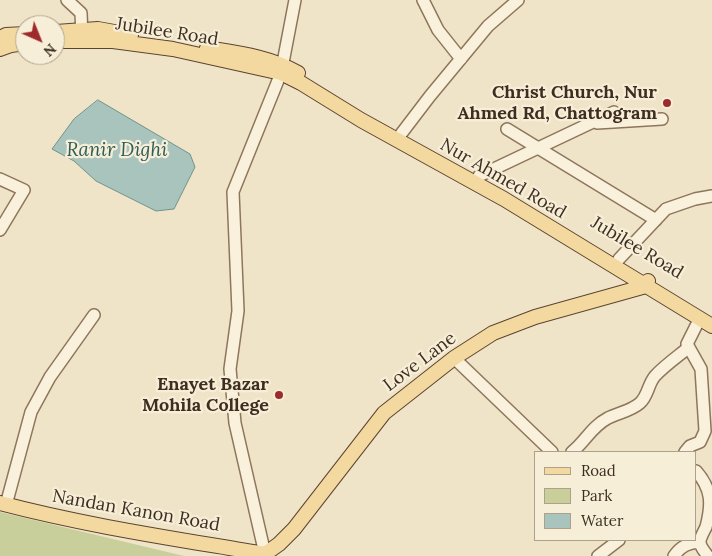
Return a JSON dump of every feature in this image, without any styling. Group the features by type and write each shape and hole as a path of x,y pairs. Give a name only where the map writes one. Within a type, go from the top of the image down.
{"main road":[{"path":"65,33 82,35"},
{"path":"0,38 6,35 15,35"},
{"name":"Jubilee Road","path":"65,39 82,35 173,49 279,69 479,176 619,259 648,282 708,320"},
{"path":"0,49 15,44"},
{"name":"Nur Ahmed Road","path":"279,69 361,120 648,282"},
{"name":"Love Lane","path":"266,555 294,529 384,413 454,358 493,333 526,320 648,282"},
{"name":"Nandan Kanon Road","path":"3,504 138,532 266,555"}],"street":[{"path":"266,555 236,423 230,378 238,311 233,192 279,69 295,0"},
{"path":"423,0 438,30 461,59"},
{"path":"402,134 430,96 488,26 518,0"},
{"path":"74,2 81,12 82,35"},
{"path":"479,176 614,112"},
{"path":"590,123 662,119"},
{"path":"507,128 656,220"},
{"path":"0,179 24,190 0,230"},
{"path":"619,259 666,209 695,199 712,196"},
{"path":"3,504 31,412 50,377 94,315"},
{"path":"686,451 690,446 700,442 704,431 701,369 686,344 688,338 708,320"},
{"path":"573,451 586,440 587,434 608,418 638,405 645,398 650,383 655,376 688,348"},
{"path":"454,358 551,451"},
{"path":"697,473 707,484 711,496 706,526 700,542 708,556"},
{"path":"598,556 618,541"},
{"path":"678,548 700,542"}],"green space":[{"path":"0,512 180,555 185,556 0,556"}],"water":[{"name":"Ranir Dighi","path":"98,100 190,154 195,167 174,209 156,211 96,181 74,161 52,149 74,119"}],"place":[{"name":"Christ Church, Nur Ahmed Rd, Chattogram","path":"667,103"},
{"name":"Enayet Bazar Mohila College","path":"279,395"}]}
